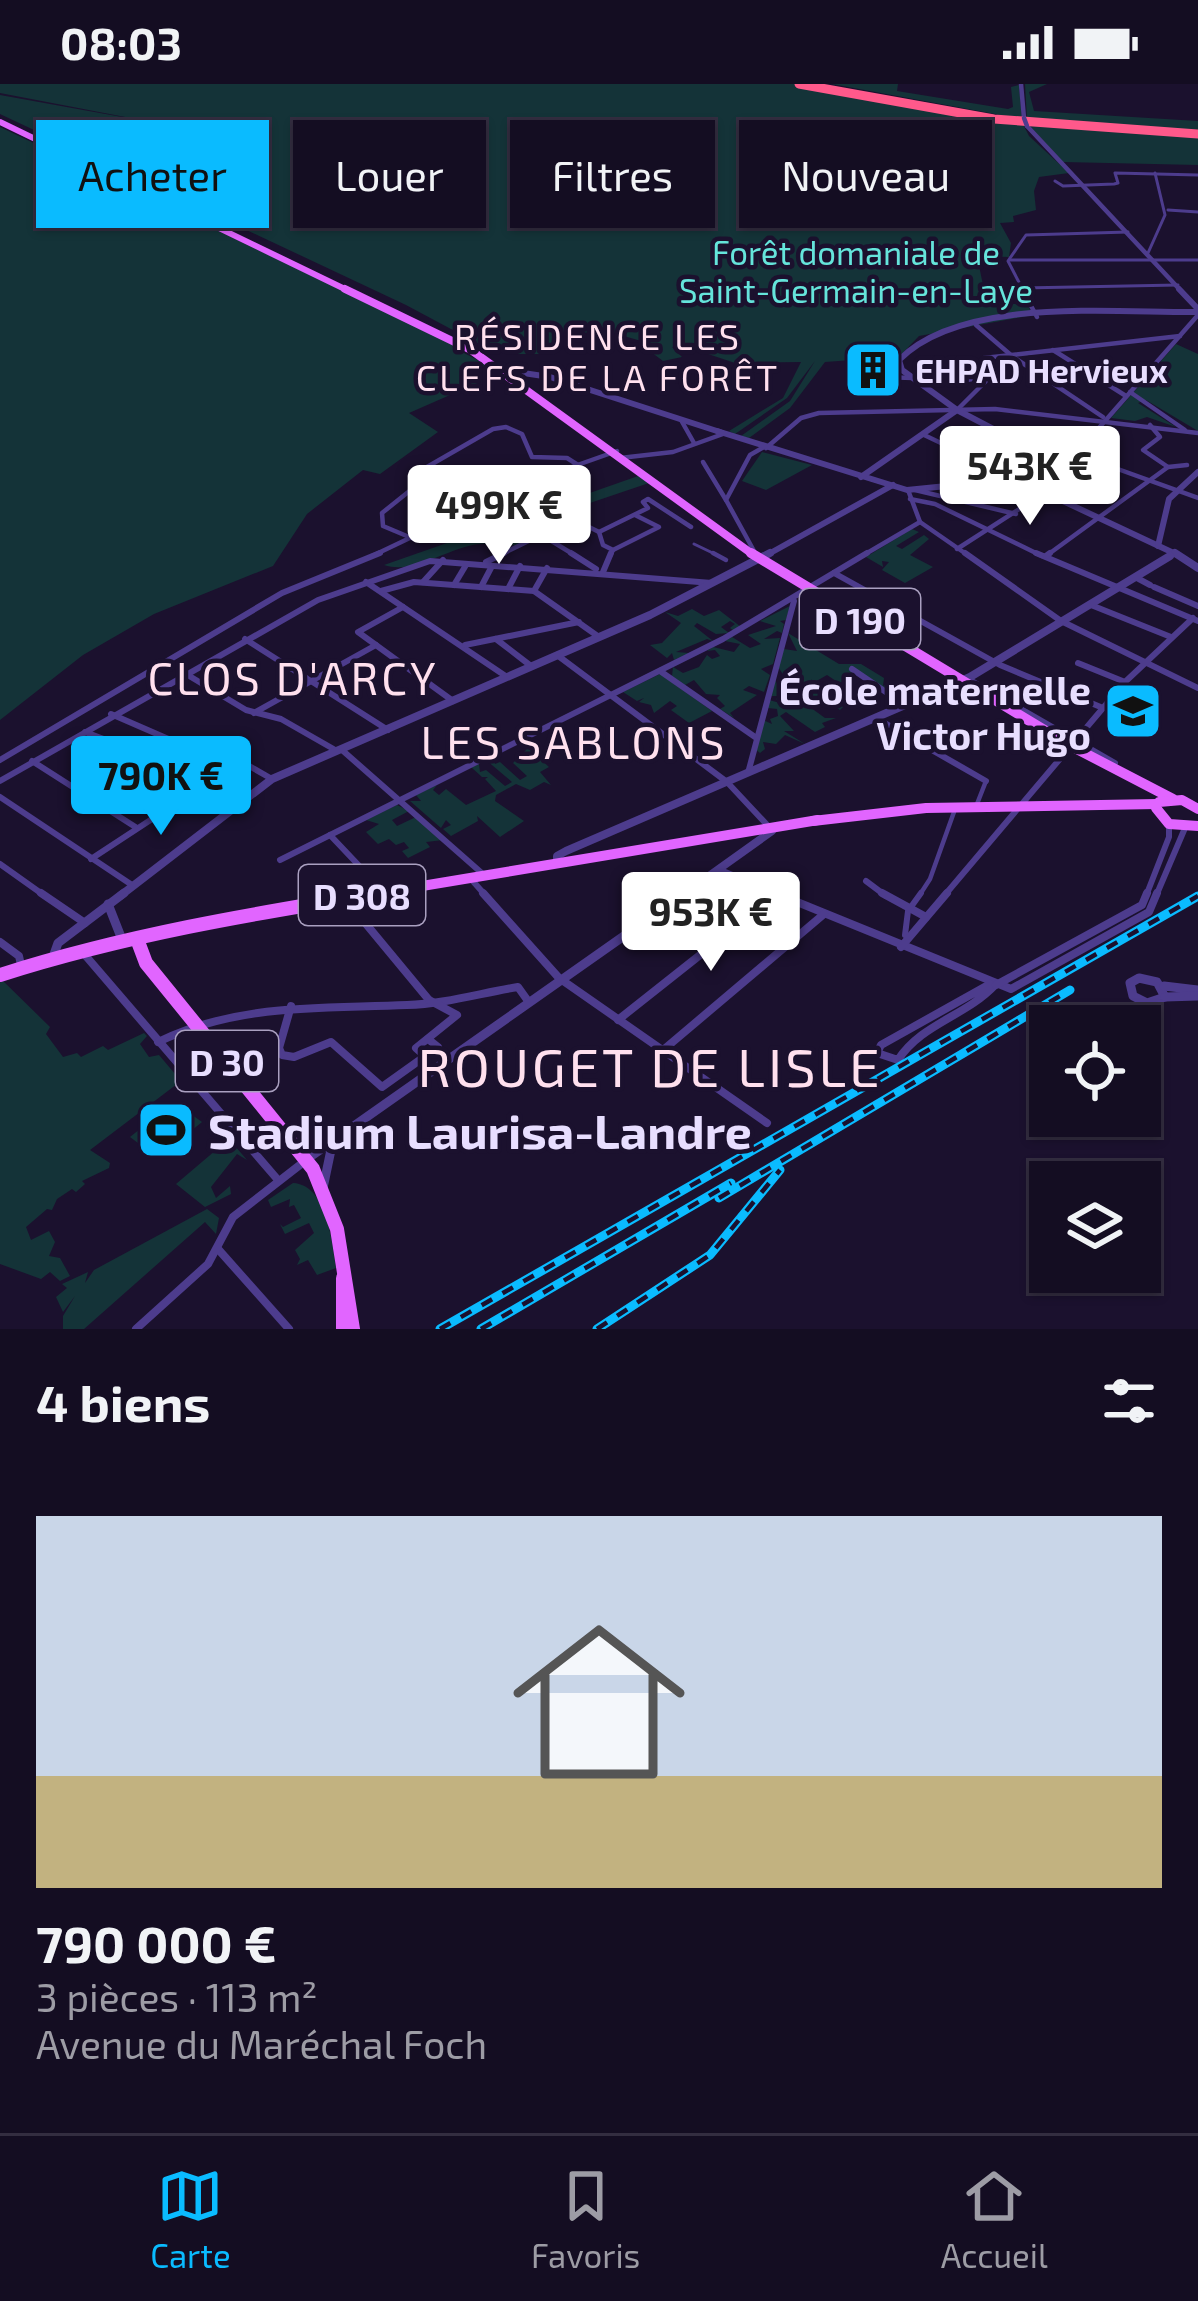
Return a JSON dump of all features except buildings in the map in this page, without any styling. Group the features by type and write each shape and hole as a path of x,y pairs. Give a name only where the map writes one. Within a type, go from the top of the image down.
{"highway":[{"path":"799,84 897,104 1047,125 1198,133"},
{"path":"823,84 897,104"},
{"path":"823,84 964,113 1198,133"},
{"path":"841,84 950,109 1123,129"}],"main road":[{"name":"D 190","path":"0,121 453,337 506,370 644,476 742,540 759,559 1073,743 1159,808"},
{"name":"D 190","path":"613,454 671,493"},
{"path":"1193,828 1159,808 1173,799 1196,805"},
{"name":"D 308","path":"129,938 565,858 818,820 976,806 1159,808"},
{"path":"0,975 129,938"},
{"name":"D 30","path":"129,938 307,1160 323,1190 343,1255 353,1329"},
{"name":"D 30","path":"343,1255 344,1329"}],"street":[{"path":"1021,84 1026,122 1178,285 1198,314"},
{"path":"1055,182 1117,184 1115,173 1119,172 1198,175"},
{"path":"1150,255 1163,232 1168,209 1155,173"},
{"path":"1168,209 1198,212"},
{"path":"1009,260 1026,235 1128,232"},
{"path":"1009,260 1150,255 1198,260"},
{"path":"1009,260 1037,317"},
{"path":"1022,288 1178,285"},
{"path":"1198,314 1037,317 976,325 917,342 898,363 957,410 1045,456 1076,454 1198,498"},
{"path":"1076,454 1198,314"},
{"path":"976,325 1106,419"},
{"path":"989,376 981,360 1050,348 1180,336"},
{"path":"1050,348 1186,430"},
{"path":"506,370 550,377 885,485 1016,514"},
{"path":"851,376 913,378"},
{"path":"950,383 989,376"},
{"path":"861,477 957,410 989,376"},
{"path":"726,500 751,455 810,414 957,410 1106,419 1198,433"},
{"path":"681,420 694,445"},
{"path":"1150,424 1160,437 1143,450 1168,467"},
{"path":"416,539 386,529 380,522 382,513 417,485 420,471 500,427 525,436 532,457 569,459 578,465"},
{"path":"0,760 253,608 416,539 521,485 613,454 694,445 722,433 766,447"},
{"path":"922,434 944,444"},
{"path":"743,440 751,455"},
{"path":"1010,467 1004,463 1029,448"},
{"path":"1015,480 1045,456"},
{"path":"957,549 1094,461"},
{"path":"703,462 742,540"},
{"path":"1044,557 1168,467 1187,465"},
{"path":"565,858 976,673 1061,622 1134,576 1162,550 1174,490 1198,472"},
{"path":"913,492 996,478 1015,480 1198,568"},
{"path":"54,958 56,946 85,922 272,779 712,584 885,485"},
{"path":"913,492 920,522 1061,622 1198,688"},
{"path":"913,492 1044,557 1196,620"},
{"path":"481,587 489,565 543,535 576,522 599,532 648,508 646,500 691,527"},
{"path":"601,572 614,550 659,527 635,515"},
{"path":"280,860 660,671 920,522"},
{"path":"527,526 601,572"},
{"path":"599,532 603,545 614,550"},
{"path":"694,544 726,560"},
{"path":"0,781 184,673 318,600 365,581 443,560 712,584"},
{"path":"424,582 443,560"},
{"path":"454,585 466,565"},
{"path":"508,589 520,566"},
{"path":"534,591 547,568"},
{"path":"835,573 993,662 1103,708"},
{"path":"1134,576 1198,606"},
{"path":"365,581 507,677"},
{"path":"381,591 424,582 534,591 599,637"},
{"path":"1144,598 1152,586"},
{"path":"748,773 794,598"},
{"path":"1088,604 1171,637"},
{"path":"404,606 358,629 453,701"},
{"path":"901,947 1143,662 1196,620"},
{"path":"464,646 579,622"},
{"path":"496,639 531,666"},
{"path":"245,640 388,730"},
{"path":"254,713 376,645"},
{"path":"141,1328 208,1264 230,1220 278,1180 767,830 727,782 557,655"},
{"path":"1078,663 1125,682"},
{"path":"852,669 905,705"},
{"path":"660,671 754,737"},
{"path":"184,673 254,713 281,719 339,750 401,800 477,876 560,978 767,1123"},
{"path":"976,673 982,684"},
{"path":"961,680 982,684 1073,743 1159,808 1162,870"},
{"path":"111,714 272,779"},
{"path":"876,718 986,781 976,806"},
{"path":"82,731 250,794"},
{"path":"93,799 187,747"},
{"path":"32,761 137,829"},
{"path":"0,797 132,885"},
{"path":"92,859 187,797 229,810"},
{"path":"905,935 908,911 930,879 956,807"},
{"path":"718,869 996,985 1018,987 1149,912 1162,870 1193,828"},
{"path":"330,835 383,891"},
{"path":"0,864 85,922"},
{"path":"866,881 908,911 926,917"},
{"path":"618,1020 777,894"},
{"path":"291,1006 280,1048 283,1055 294,1057 331,1042 382,1087 438,1047 428,1039 457,1015 429,1000 346,898"},
{"path":"108,904 129,938"},
{"path":"662,1051 824,914"},
{"path":"0,942 19,956 22,968"},
{"path":"84,953 278,1180"},
{"path":"996,985 982,999 911,1040 898,1060 877,1053 880,1045 996,985"},
{"path":"158,1042 194,1022 291,1006 415,1005 518,987 528,1001"},
{"path":"1163,991 1198,993"},
{"path":"323,1190 334,1141"},
{"path":"218,1249 289,1329"}],"green space":[{"name":"Forêt domaniale de Saint-Germain-en-Laye","path":"0,84 796,84 1023,124 1029,136 1069,173 1039,177 1034,191 1036,210 1013,216 1014,222 1000,223 1011,243 1009,257 977,256 983,285 1005,304 1027,304 1033,315 919,336 895,361 825,362 790,408 749,438 741,436 790,401 815,361 787,398 735,434 729,431 783,398 801,362 735,363 681,345 672,347 682,357 663,361 651,352 662,347 610,332 571,333 554,340 542,354 511,354 486,342 479,344 242,228 269,228 269,120 141,120 0,93"},
{"path":"832,84 898,84 897,91 1008,109 1013,107 1011,87 1019,85 1022,119"},
{"path":"1025,84 1047,84 1029,92 1034,111 1198,121 1198,130 1027,119"},
{"name":"Forêt domaniale de Saint-Germain-en-Laye","path":"0,95 139,120 36,120 36,131 0,114"},
{"path":"1029,125 1198,135 1198,165 1063,162"},
{"path":"0,127 36,144 36,228 212,228 466,349 462,352 489,366 468,371 482,381 409,413 438,432 380,474 363,470 307,514 273,566 154,614 83,655 0,720"},
{"path":"1176,344 1198,354 1198,431 1146,400 1138,403 1176,427 1147,417 1135,421 1111,418"},
{"path":"762,452 812,465 766,490 742,481"},
{"path":"641,475 649,483 525,525 530,529 519,529 527,535 525,541 515,546 510,544 516,540 512,538 499,545 470,546 412,566 384,565"},
{"path":"912,529 919,532 896,546 902,549 924,535 929,539 910,555 933,567 905,583 882,570 889,562 882,561 883,567 866,557"},
{"path":"790,606 786,620 780,621 782,633 764,639 780,638 773,664 761,669 770,675 764,692 749,686 743,690 757,695 730,713 734,718 720,709 725,706 717,698 720,695 706,694 694,680 685,685 672,676 673,667 683,673 699,667 707,655 712,659 720,656 715,650 707,651 713,647 734,652 740,644 725,641 732,637 750,648 761,644 748,635 776,626 760,621"},
{"path":"692,609 704,616 719,610 741,627 734,631 730,621 721,627 729,633 716,634 697,623 694,626 713,641 707,639 676,652 689,653 674,660 672,653 667,658 650,645 662,643 681,623 665,612 678,616"},
{"path":"788,633 839,664 861,664 884,678 883,686 892,682 916,696 903,702 902,694 896,697 853,673 845,678 848,681 839,683 827,675 813,683 811,679 811,686 843,707 840,710 822,698 811,699 807,705 825,718 836,718 822,723 825,727 815,732 786,712 780,716 794,731 784,731 805,744 785,735 776,744 763,742 765,749 760,753 755,749 763,720 772,724 770,719 778,716 777,709 768,708 769,700 780,703 779,696 771,696 775,680 782,693 792,687 778,667 784,649 797,651"},
{"path":"660,674 712,711 689,723 671,710 677,706 670,701 654,713 651,705 639,702 644,698 637,701 623,692"},
{"path":"528,748 549,767 540,772 551,785 544,782 530,790 516,784 496,795 495,801 524,821 500,837 477,816 478,821 451,836 443,829 451,825 446,820 441,828 410,801 421,801 416,795 437,785 433,790 439,795 446,789 466,805 496,791 488,777 471,767 479,764 480,772 486,770 505,786 512,782 486,760 494,756 495,764 500,762 520,780 527,776 513,763"},
{"path":"397,805 409,811 392,820 397,826 416,817 443,840 426,842 430,847 408,858 402,851 409,848 404,842 396,845 389,839 378,844 366,832 379,824 366,820"},
{"path":"0,978 50,1027 46,1034 63,1057 77,1053 81,1057 103,1046 108,1050 144,1033 147,1036 140,1044 149,1057 159,1055 181,1081 90,1150 110,1163 109,1168 82,1181 85,1184 76,1192 72,1189 57,1199 52,1210 26,1227 31,1240 49,1231 55,1242 49,1256 60,1258 70,1276 60,1281 50,1272 41,1279 0,1264"},
{"name":"Stadium Laurisa-Landre","path":"174,1102 202,1122 158,1158 130,1137"},
{"path":"229,1139 247,1160 237,1154 211,1187 216,1198 230,1186 231,1194 205,1207 176,1184"},
{"path":"293,1183 314,1193 320,1204 336,1268 317,1275 308,1260 297,1265 300,1259 295,1250 314,1233 309,1223 285,1234 280,1224 283,1227 301,1218 294,1205 289,1207 290,1199 271,1207 268,1200"},
{"path":"207,1209 219,1218 216,1234 205,1222 84,1329 63,1329 63,1316 75,1296 63,1312 56,1297 67,1288 62,1284 88,1272 85,1283 94,1270"}],"railway":[{"path":"440,1329 1198,896"},
{"path":"719,1198 1070,990"},
{"path":"597,1329 710,1255 780,1170"},
{"path":"481,1329 731,1183"}],"place":[{"name":"EHPAD Hervieux","path":"873,370"},
{"name":"École maternelle Victor Hugo","path":"1133,711"},
{"name":"Stadium Laurisa-Landre","path":"166,1130"}],"district":[{"name":"RÉSIDENCE LES CLEFS DE LA FORÊT","path":"598,356"},
{"name":"CLOS D'ARCY","path":"293,677"},
{"name":"LES SABLONS","path":"574,741"},
{"name":"ROUGET DE LISLE","path":"650,1065"}]}
